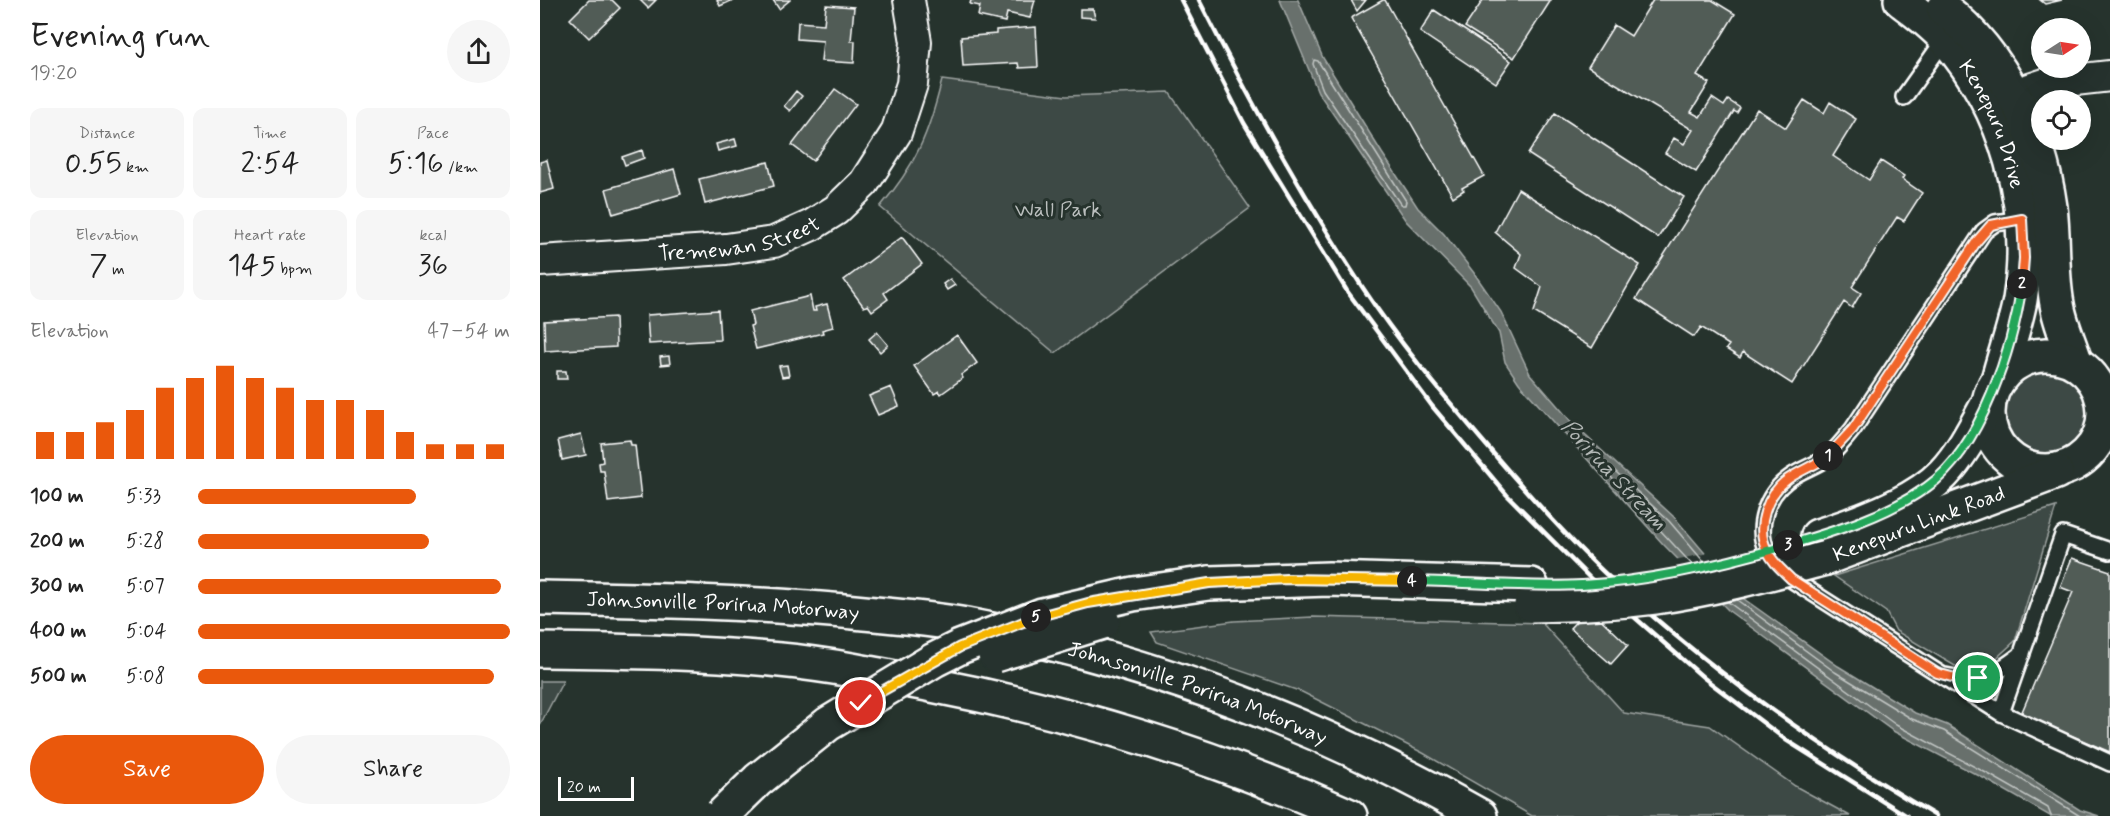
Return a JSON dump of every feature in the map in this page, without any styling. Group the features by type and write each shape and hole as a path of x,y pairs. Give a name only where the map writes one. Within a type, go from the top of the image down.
{"main road":[{"name":"Kenepuru Drive","path":"1901,0 1945,19 1987,51 2031,122"},
{"name":"Kenepuru Drive","path":"1945,19 1999,122 2007,144 2021,209 2024,258 2020,299 1993,392"},
{"path":"2014,94 2006,99 2004,104 2020,146 2021,209"},
{"name":"Kenepuru Drive","path":"2041,150 2050,208 2057,304 2075,361"},
{"path":"2052,355 2075,361 2091,375 2106,400 2102,432 2084,465 2043,472 2024,467 2007,456 1995,440 1990,428 1993,392 2007,369 2032,356 2052,355"},
{"name":"Kenepuru Link Road","path":"1822,547 1858,523 1927,487 1943,474 1955,459 1993,392"},
{"name":"Kenepuru Link Road","path":"721,816 766,774 828,724 960,647 1042,615 1133,594 1210,593 1319,579 1531,595 1581,585 1679,574 1762,553 1822,547 2084,465"},
{"name":"Kenepuru Link Road","path":"752,816 806,768 863,724 966,667 1088,625 1210,593"},
{"name":"Johnsonville Porirua Motorway","path":"540,598 735,603 830,610 965,625 1084,651 1209,690 1314,733 1431,788 1480,816"},
{"path":"540,650 663,651 780,660 855,670 994,697 1077,717 1157,741 1255,776 1350,816"}],"street":[{"name":"Tremewan Street","path":"540,261 726,249 774,242 812,225 836,210 864,183 896,133 912,84 916,42 909,0"},
{"path":"2014,94 2054,82 2110,77"},
{"path":"2074,90 2110,77"}],"lane":[{"path":"1904,97 1945,19"},
{"path":"2021,209 1984,231 1853,429 1827,458 1786,480 1772,496 1764,514 1762,533 1766,549 1776,565 1791,579 2001,713 2110,763"},
{"path":"2001,713 2063,535 2110,551"},
{"path":"1937,673 1959,679 1993,674 2022,654"}],"green space":[{"name":"Wall Park","path":"942,80 1066,96 1169,92 1250,208 1055,353 880,207 903,177 920,148"},
{"path":"2047,371 2063,374 2076,383 2085,396 2088,412 2085,428 2076,441 2063,450 2047,453 2031,450 2018,441 2009,428 2006,412 2009,396 2018,383 2031,374"},
{"path":"2056,507 2015,641 1992,662 1955,666 1896,631 1886,612 1834,576"},
{"path":"1313,617 1542,623 1624,713 1710,726 1795,786 1850,816 1532,816 1423,753 1302,692 1157,642 1151,632 1234,621"},
{"path":"540,681 563,681 540,725"}],"water":[{"name":"Porirua Stream","path":"1280,0 1298,0 1323,58 1418,208 1444,234 1501,312 1530,374 1575,426 1674,517 1744,599 1838,666 1915,713 1947,725 2080,810 2099,816 2050,816 1893,731 1729,611 1663,544 1519,383 1505,362 1499,333 1471,287 1406,221 1318,92"}],"pier":[{"path":"1709,553 1744,594 1714,600 1674,560"}],"building":[{"path":"589,0 612,0 620,8 589,38 570,19"},
{"path":"640,0 656,0 648,8"},
{"path":"717,0 733,0 720,6"},
{"path":"773,0 790,0 779,9"},
{"path":"971,0 1035,0 1030,18 1007,13 1005,22 978,16 980,6 970,4"},
{"path":"1351,0 1366,0 1357,11"},
{"path":"1383,0 1484,176 1462,188 1464,190 1453,197 1351,18"},
{"path":"1483,0 1551,0 1514,58 1465,27"},
{"path":"1653,0 1712,0 1735,14 1697,76 1709,83 1691,112 1700,117 1712,98 1724,106 1728,100 1740,108 1737,113 1734,111 1696,172 1665,153 1674,138 1684,144 1693,130 1588,67 1614,25 1631,36"},
{"path":"2040,0 2062,0 2045,4"},
{"path":"826,5 854,7 851,41 855,41 854,63 821,61 823,41 797,39 798,22 824,24"},
{"path":"1080,9 1093,9 1095,18 1080,17"},
{"path":"1434,10 1511,61 1496,83 1420,32"},
{"path":"1036,27 1038,67 1019,68 1018,63 963,66 961,37 996,34 996,30"},
{"path":"835,89 856,104 813,161 792,145"},
{"path":"796,91 802,96 790,111 784,106"},
{"path":"1804,100 1824,113 1830,102 1856,119 1833,156 1869,180 1881,161 1904,176 1902,179 1922,193 1904,221 1897,217 1852,287 1861,293 1852,308 1844,302 1792,384 1743,352 1740,358 1726,349 1729,345 1701,327 1694,337 1636,299 1757,109 1786,128"},
{"path":"1555,113 1684,197 1658,238 1528,154"},
{"path":"735,139 737,146 718,151 716,144"},
{"path":"642,150 644,158 625,165 622,157"},
{"path":"547,160 554,189 540,193 540,162"},
{"path":"768,162 774,186 705,204 699,179"},
{"path":"674,169 681,194 613,214 606,189"},
{"path":"1518,189 1640,265 1592,348 1534,312 1542,287 1516,268 1521,254 1495,232"},
{"path":"902,237 922,264 884,293 888,299 872,311 868,305 864,307 844,280"},
{"path":"950,279 955,285 947,290 943,284"},
{"path":"810,296 813,311 816,311 815,307 827,304 833,327 822,330 823,333 756,349 750,326 753,325 750,311"},
{"path":"718,310 720,340 649,344 647,315"},
{"path":"615,317 616,347 545,351 544,321"},
{"path":"877,332 888,345 880,352 869,339"},
{"path":"957,335 977,363 961,375 963,378 941,394 939,391 934,394 914,366"},
{"path":"669,356 670,364 661,365 660,357"},
{"path":"787,365 789,376 782,377 779,366"},
{"path":"557,371 566,371 567,379 557,379"},
{"path":"891,387 899,406 878,415 869,396"},
{"path":"581,434 586,455 562,460 558,440"},
{"path":"630,440 631,445 635,445 641,498 608,502 604,471 600,471 599,463 603,462 601,443"},
{"path":"2072,558 2110,571 2110,752 2021,714 2073,592 2060,587"},
{"path":"1589,608 1628,645 1611,664 1570,628"}],"railway":[{"path":"1181,0 1244,123 1347,291 1432,406 1507,495 1592,580 1704,678 1786,740 1907,816"},
{"path":"1199,0 1277,146 1363,288 1419,365 1527,492 1610,578 1726,676 1808,735 1936,816"}],"route":[{"path":"861,703 960,647 1042,615 1133,594 1209,583 1287,579 1531,585 1581,585 1633,580 1679,574 1762,553 1818,536 1858,523 1908,498 1943,474 1972,433 1988,404 1998,380 2020,299 2024,258 2022,219 1998,222 1984,231 1853,429 1827,458 1786,480 1772,496 1764,514 1762,533 1766,549 1776,565 1791,579 1937,673 1959,679 1978,678"}]}
